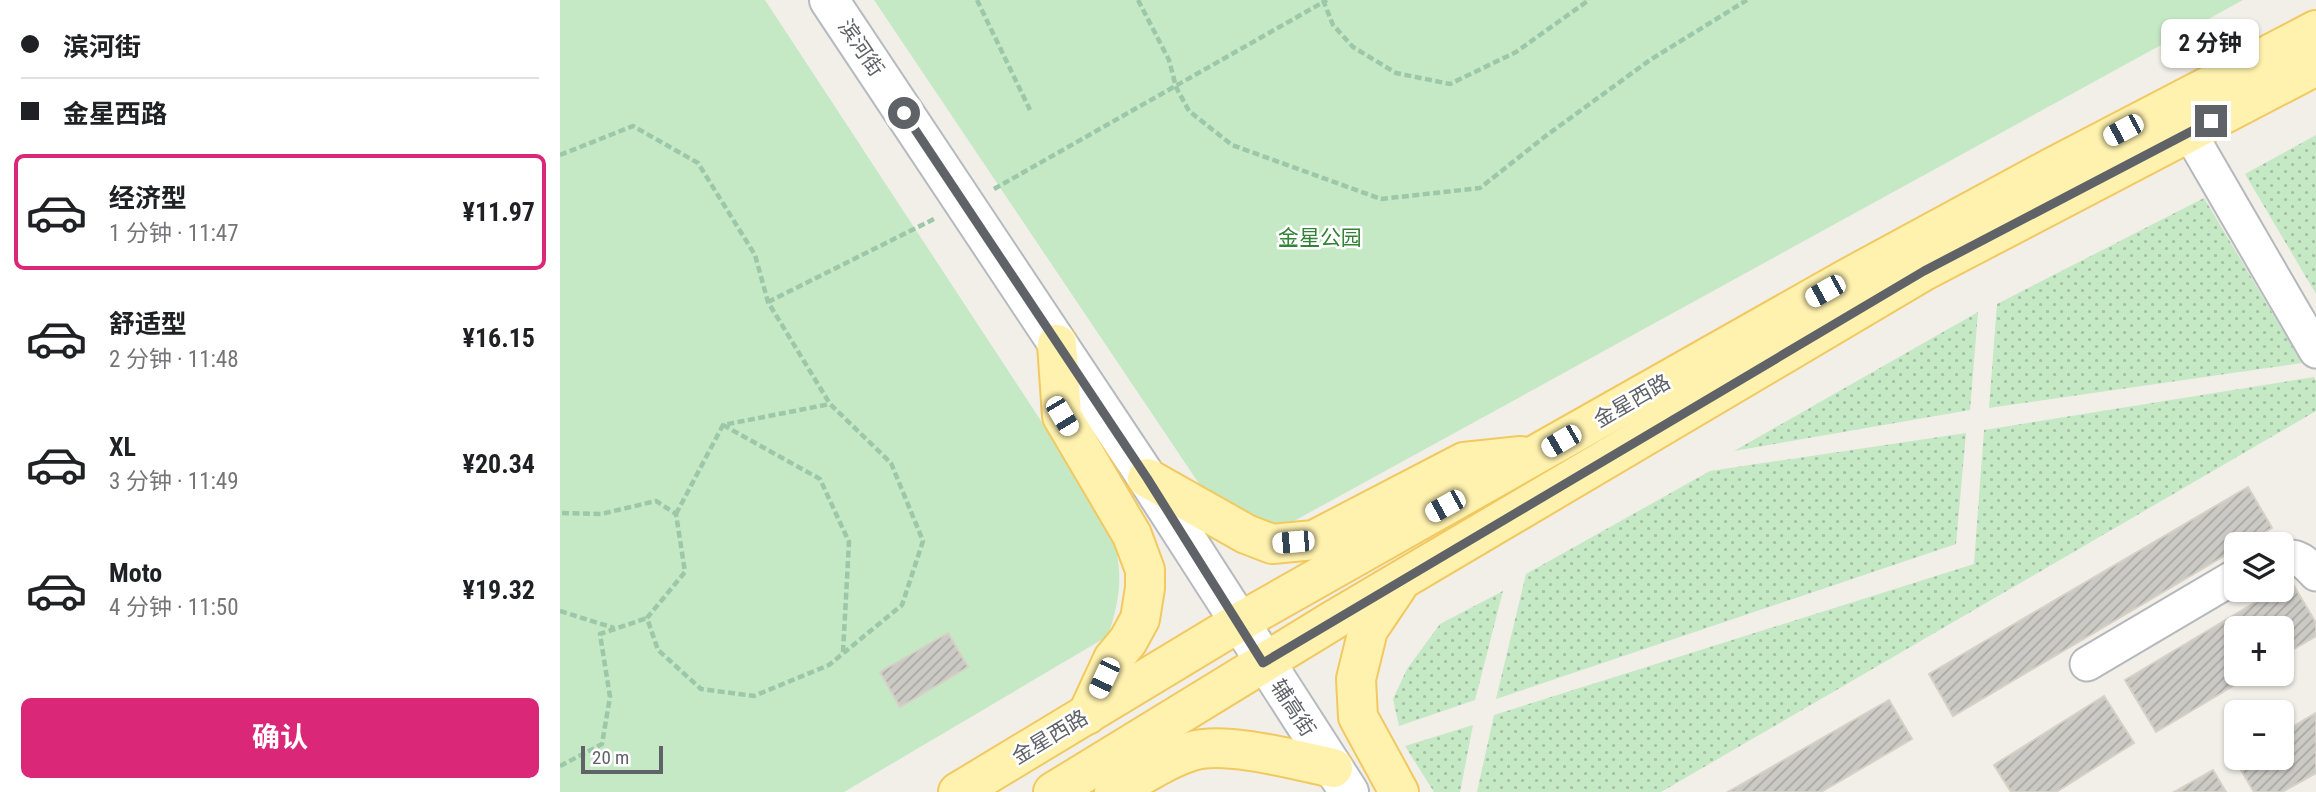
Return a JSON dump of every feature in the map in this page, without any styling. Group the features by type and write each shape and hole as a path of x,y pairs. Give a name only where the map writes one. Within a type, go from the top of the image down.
{"main road":[{"name":"金星西路","path":"958,792 1238,623 1848,278 2051,168 2316,30"},
{"name":"金星西路","path":"1053,792 1402,579 1924,271 2316,66"},
{"path":"1057,344 1062,416 1132,535 1145,570 1140,619 1128,642 1112,659 1087,715"},
{"path":"1147,478 1246,534 1272,544 1314,540 1464,462 1537,454"},
{"path":"1399,792 1358,717 1356,680 1368,630 1402,579"},
{"path":"1114,792 1166,762 1194,750 1224,749 1267,754 1341,780"}],"street":[{"name":"滨河街","path":"829,0 1147,478 1238,623"},
{"path":"2189,132 2316,351"},
{"path":"2294,558 2305,561 2316,574"},
{"path":"2087,664 2224,583"},
{"name":"辅高街","path":"1238,623 1341,780"}],"path":[{"path":"977,0 1030,110"},
{"path":"1138,0 1169,60 1176,87 1189,111 1232,145 1381,199 1480,188 1650,60 1747,0"},
{"path":"768,302 1019,176 1325,1 1333,25 1353,47 1396,73 1450,83 1516,52 1589,0"},
{"path":"560,155 633,125 698,163 755,255 768,302 830,404 891,463 923,541 902,605 829,665 754,696 701,689 658,650 647,618"},
{"path":"723,425 830,404"},
{"path":"560,766 602,744 610,697 600,634 647,618 685,572 676,514 723,425"},
{"path":"723,425 820,479 849,542 843,653"},
{"path":"560,513 601,514 656,501 676,514"},
{"path":"560,611 615,629"}],"green space":[{"path":"560,0 765,0 1108,523 1117,553 1119,580 1108,636 844,792 560,792"},
{"name":"金星公园","path":"874,0 2243,0 1243,549"},
{"path":"2316,135 2316,294 2245,174"},
{"path":"2204,198 2302,363 1989,408 1997,304"},
{"path":"1978,312 1970,410 1734,451"},
{"path":"2314,377 2316,411 1661,792 1477,792 1494,715 1974,564 1984,430"},
{"path":"1966,433 1956,544 1496,699 1526,574 1710,471"},
{"path":"1503,591 1475,700 1399,726 1393,699 1407,669 1440,624"},
{"path":"1473,725 1460,792 1434,792 1405,746"}],"building":[{"path":"2248,487 2272,528 2265,532 2224,532 2224,556 1953,716 1929,674"},
{"path":"2294,586 2316,623 2316,636 2294,649 2294,616 2232,616 2256,602 2294,602"},
{"path":"2224,621 2224,686 2233,686 2156,732 2125,680"},
{"path":"948,633 968,667 900,707 880,672"},
{"path":"2104,696 2134,743 2056,792 2011,792 1994,765"},
{"path":"1889,700 1912,739 1821,792 1728,792"},
{"path":"2316,713 2316,773 2282,792 2254,792 2241,770 2294,770 2294,726"},
{"path":"2213,770 2226,792 2174,792"}],"route":[{"path":"904,113 1147,478 1263,663 1924,271 2211,121"}]}
